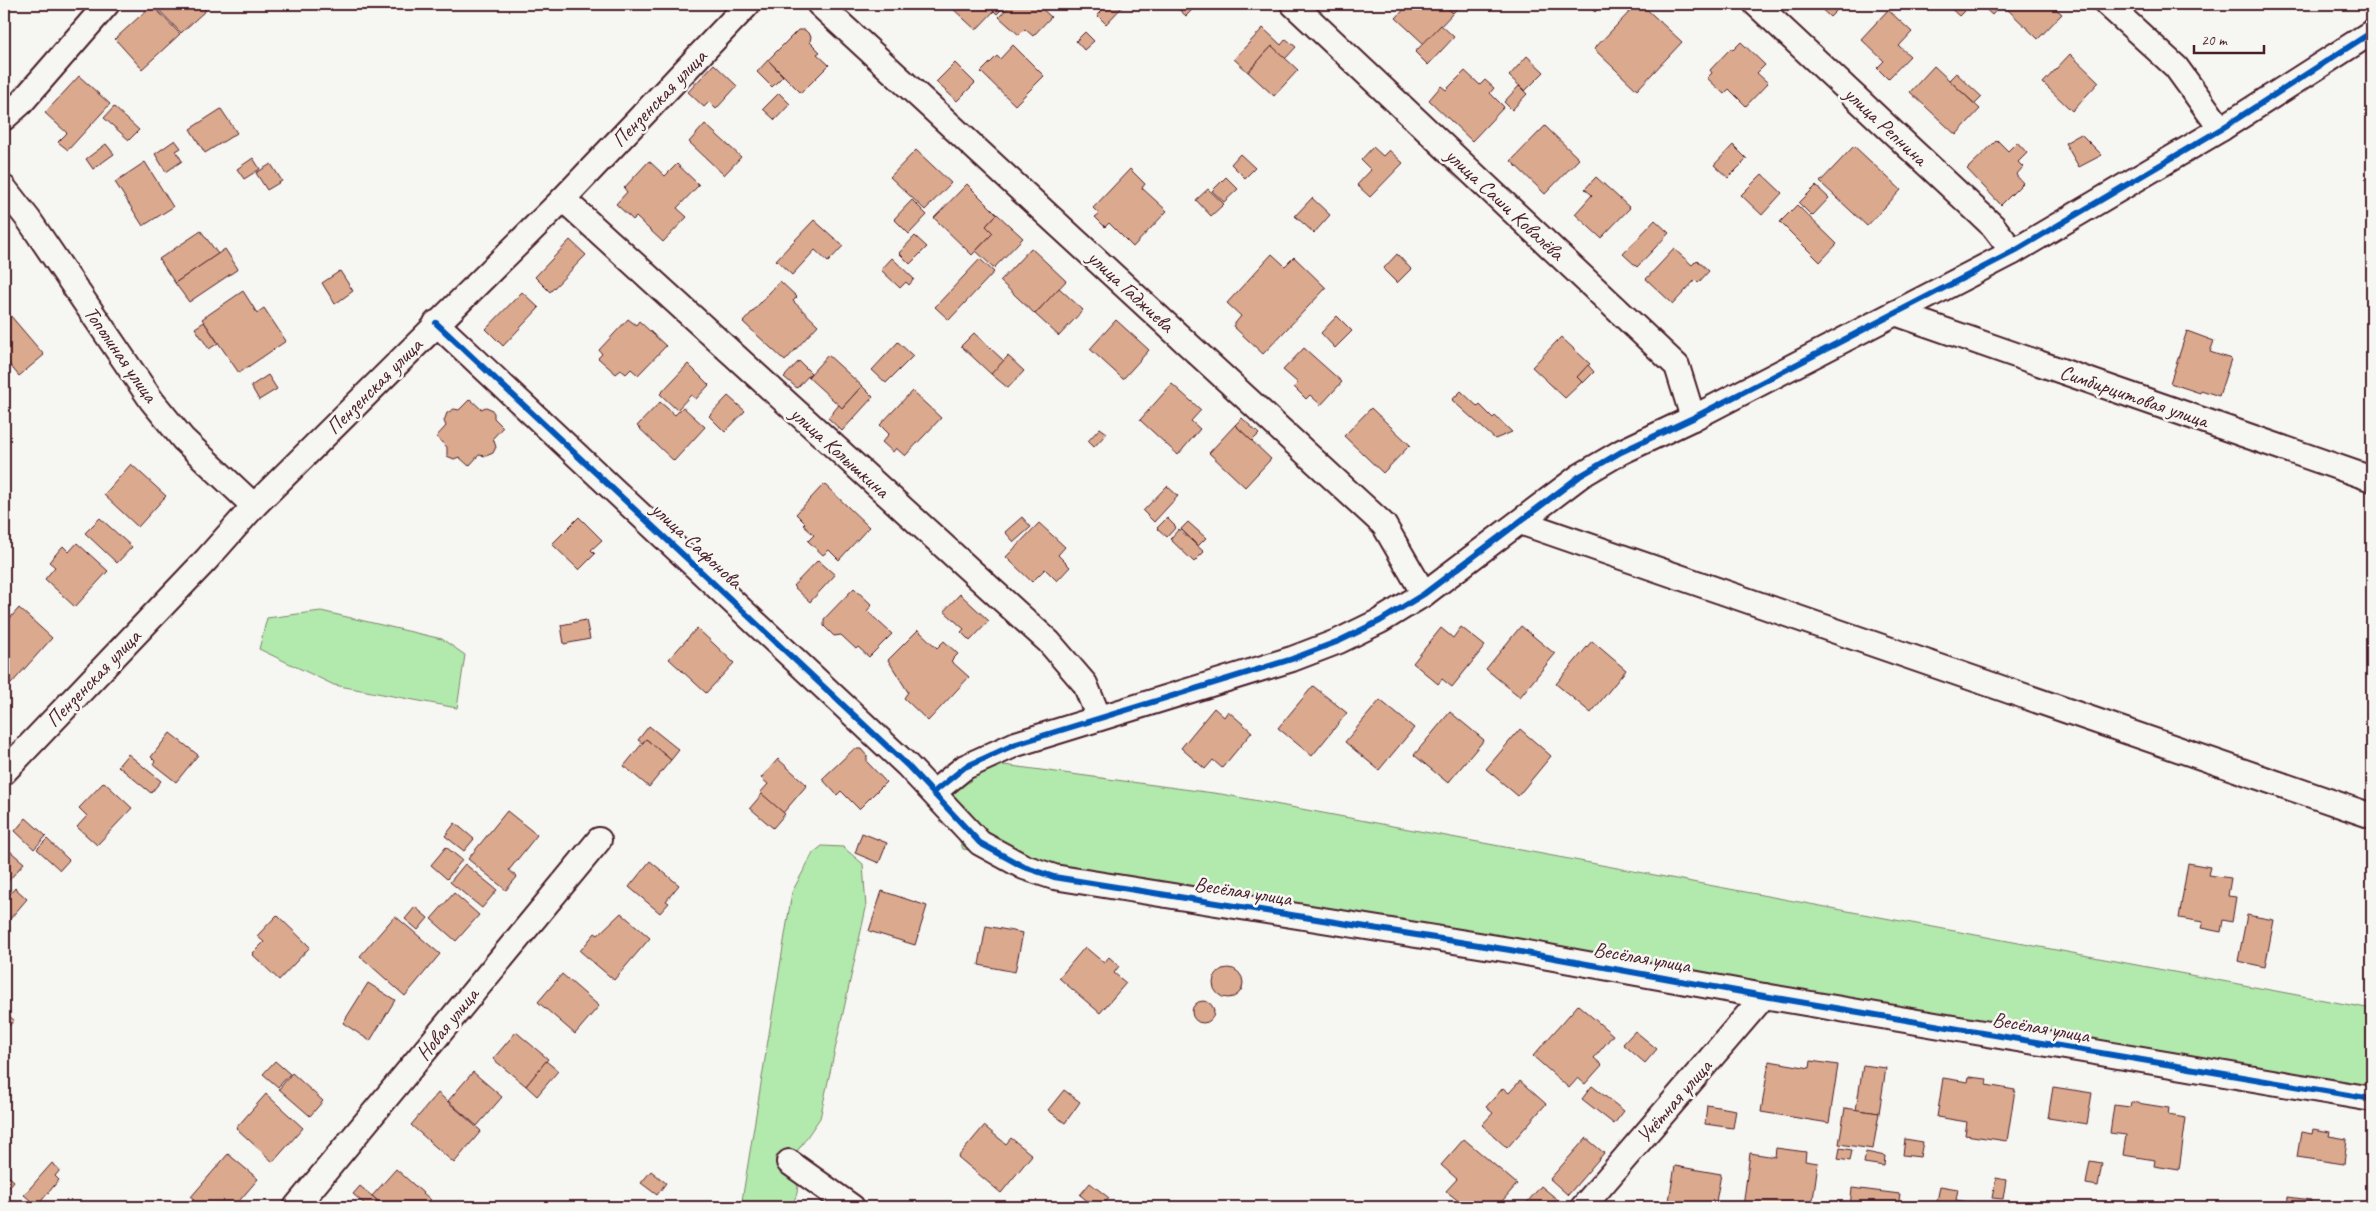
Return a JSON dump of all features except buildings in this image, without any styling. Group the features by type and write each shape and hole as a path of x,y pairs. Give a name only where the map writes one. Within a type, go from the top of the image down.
{"street":[{"path":"4,118 21,103 107,4"},
{"name":"Пензенская улица","path":"4,772 207,559 254,506 436,323 563,199 748,4"},
{"name":"улица Гаджиева","path":"819,4 1384,524 1424,594"},
{"name":"улица Саши Ковалёва","path":"1293,4 1676,366 1692,418"},
{"name":"улица Репнина","path":"1756,4 1993,226 2013,252"},
{"path":"2107,4 2176,67 2221,130"},
{"path":"934,792 965,767 1016,744 1292,659 1339,641 1380,621 1424,594 1580,476 1621,452 1692,418 2013,252 2221,130 2372,32"},
{"name":"Тополиная улица","path":"4,188 29,220 152,401 182,439 254,506"},
{"name":"улица Колышкина","path":"563,199 1049,642 1085,684 1099,718"},
{"name":"Симбирцитовая улица","path":"1895,313 2372,479"},
{"name":"улица Сафонова","path":"436,323 811,674 934,792"},
{"path":"1520,522 2372,816"},
{"name":"Весёлая улица","path":"934,792 980,843 1024,867 1054,877 1500,948 1764,996 2372,1099"},
{"name":"Новая улица","path":"296,1207 599,840"},
{"name":"Учётная улица","path":"1583,1207 1764,996"},
{"path":"789,1162 852,1207"}],"green space":[{"path":"321,611 442,639 465,655 457,708 334,685 259,649 267,618"},
{"path":"996,764 1221,794 2372,1009 2372,1098 963,849 944,804 968,779"},
{"path":"822,846 843,847 863,864 866,908 820,1118 794,1156 798,1190 789,1207 741,1207 792,892 813,853"}],"cycle path":[{"path":"934,792 965,767 1016,744 1292,659 1339,641 1380,621 1424,594 1580,476 1621,452 1693,418 2013,252 2221,129 2372,32"},
{"path":"436,323 907,765 980,843 1024,867 1054,877 1510,950 1764,996 2372,1099"}]}
